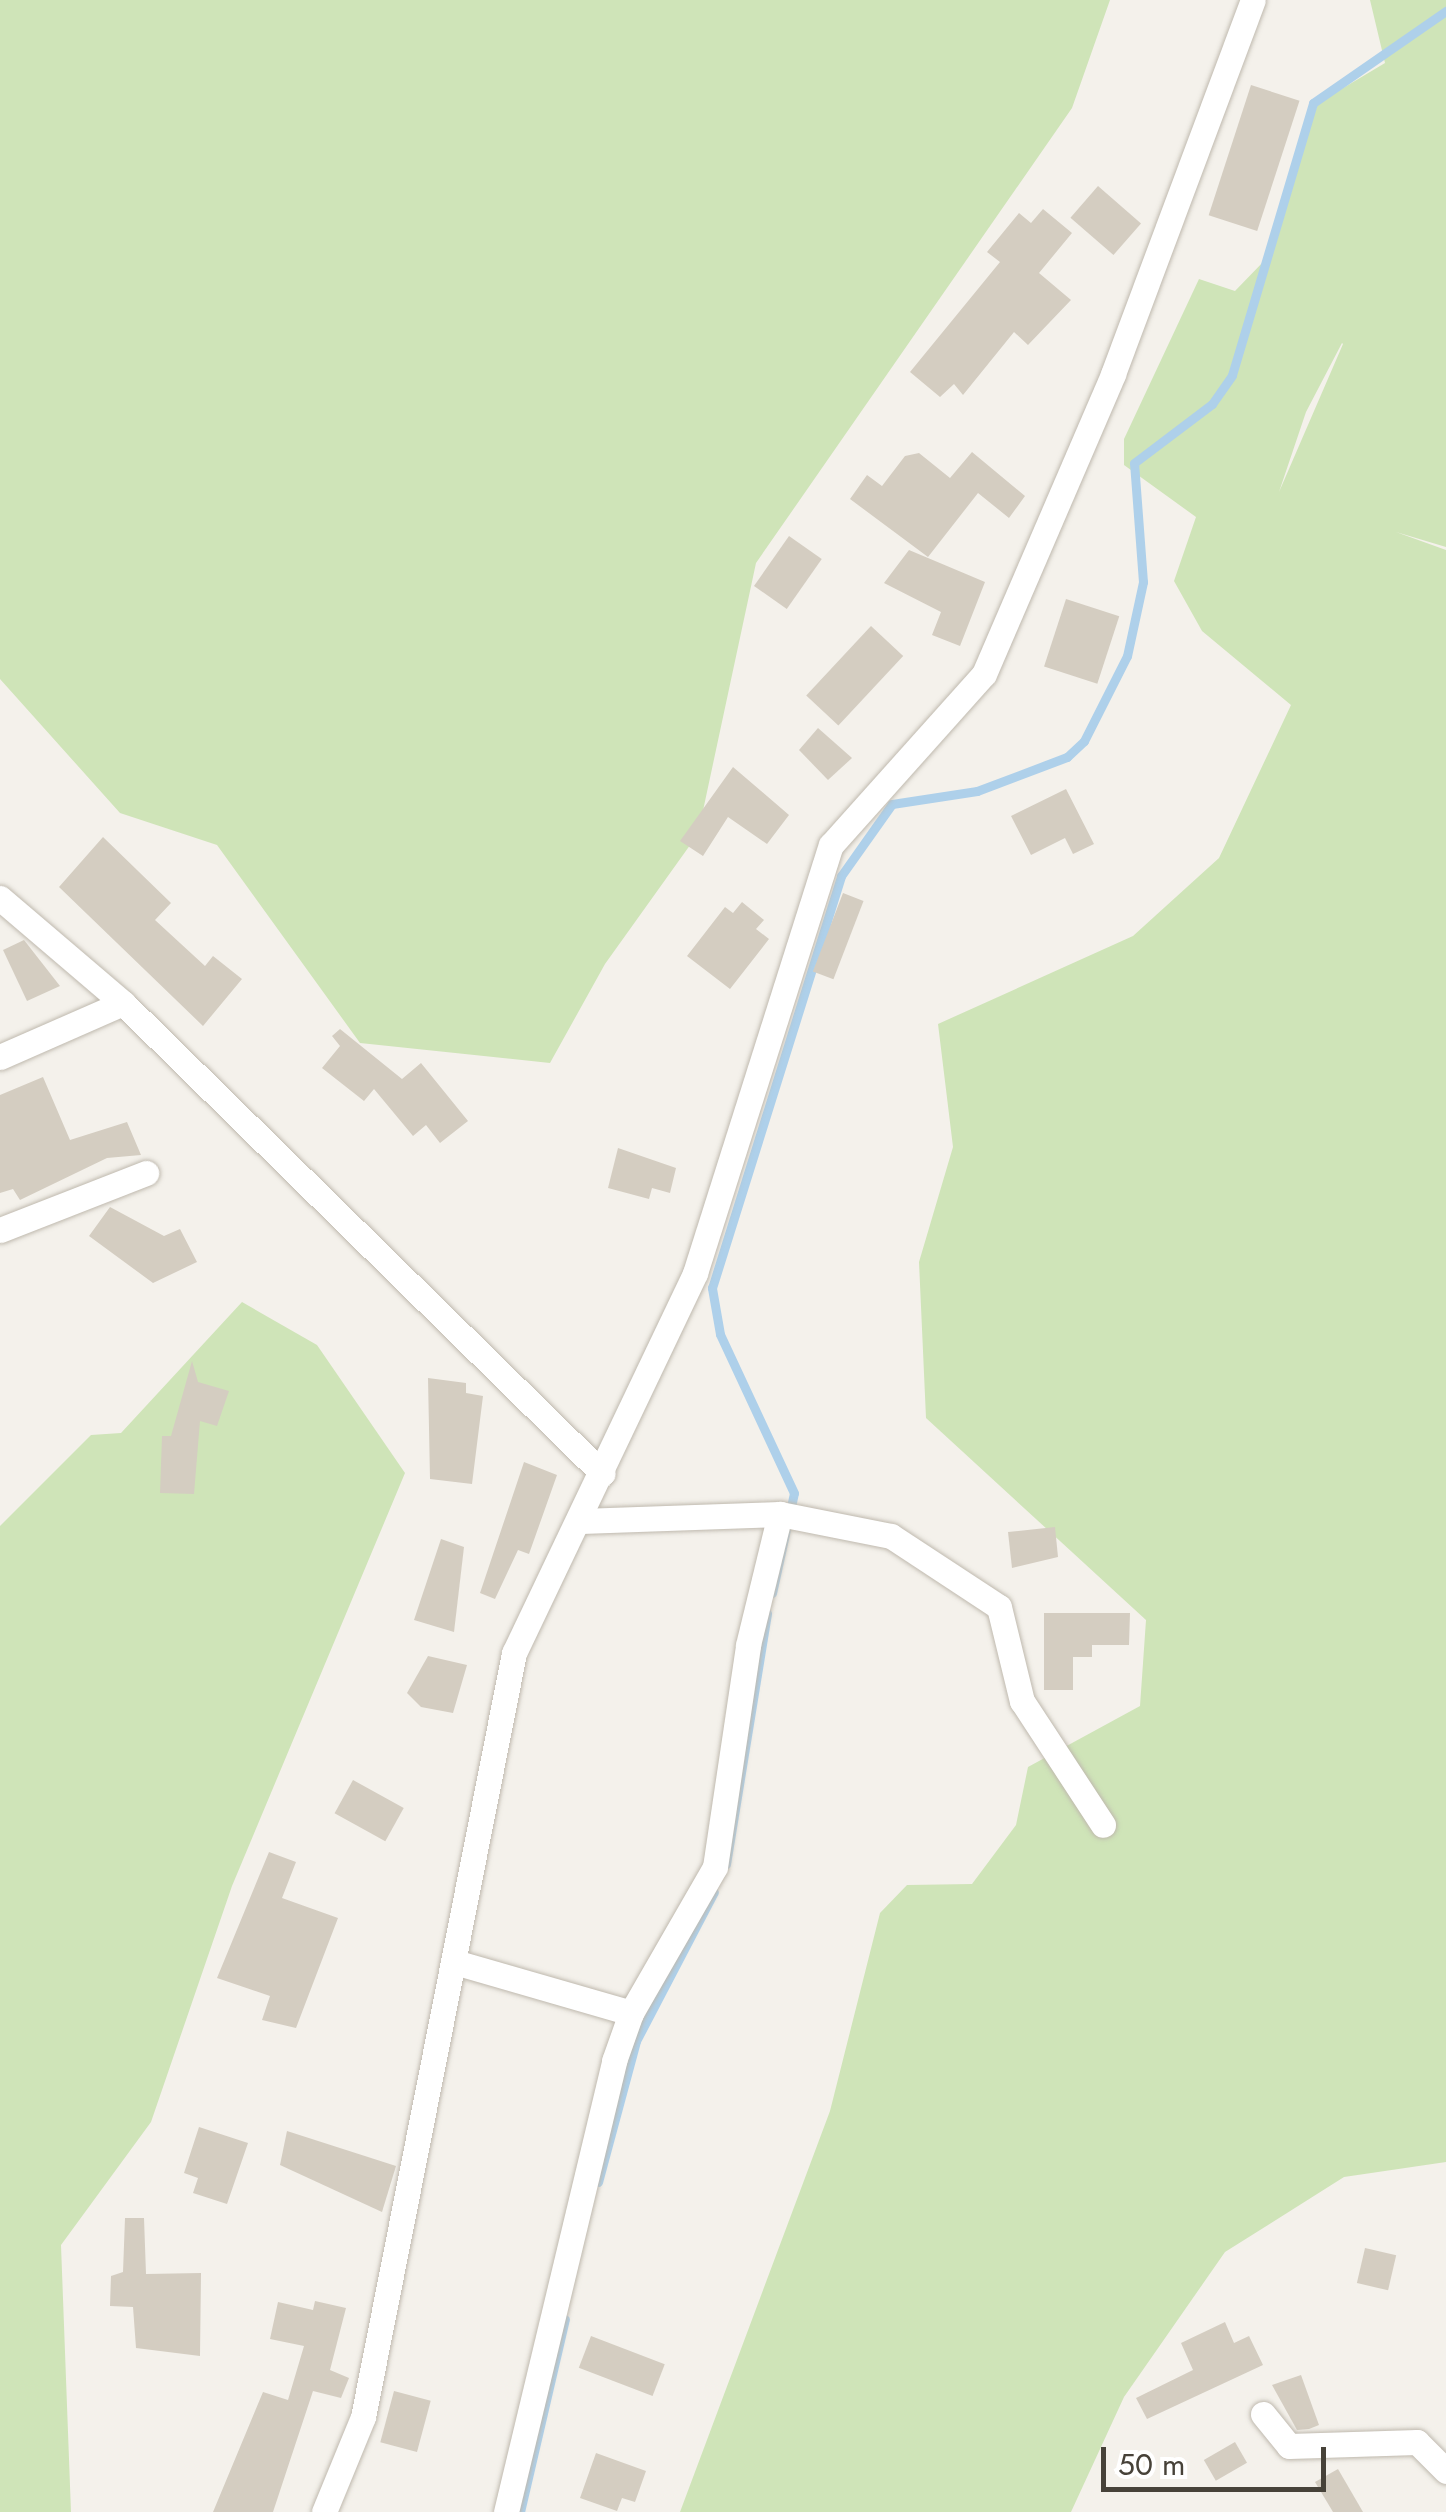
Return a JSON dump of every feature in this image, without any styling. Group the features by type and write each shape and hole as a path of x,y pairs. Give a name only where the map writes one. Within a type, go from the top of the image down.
{"street":[{"path":"324,2512 363,2417 458,1963 514,1653 581,1521 695,1273 813,886 848,821 984,674 1114,374 1253,0"},
{"path":"0,898 123,1003 602,1474"},
{"path":"0,1057 123,1003"},
{"path":"0,1230 146,1172"},
{"path":"581,1521 780,1514 891,1536 999,1607 1022,1701 1103,1826"},
{"path":"506,2512 631,2013 715,1866 752,1628 780,1514"},
{"path":"458,1963 631,2013"},
{"path":"1263,2414 1289,2446 1417,2442 1446,2471"}],"green space":[{"path":"0,0 1110,0 1072,108 756,563 698,834 605,964 550,1063 360,1043 217,845 120,813 0,679"},
{"path":"1370,0 1446,0 1446,547 1396,532 1446,550 1446,2162 1344,2177 1225,2252 1124,2397 1071,2512 680,2512 830,2111 880,1913 907,1885 972,1884 1016,1825 1028,1767 1140,1706 1146,1620 926,1418 919,1262 953,1147 938,1024 1133,936 1219,858 1291,705 1202,631 1174,581 1196,517 1124,465 1124,439 1199,279 1235,291 1265,260 1318,103 1385,63","holes":["1343,344 1279,492 1306,412"]},
{"path":"242,1302 317,1345 405,1473 232,1886 151,2122 61,2245 71,2512 0,2512 0,1526 91,1435 121,1433"}],"building":[{"path":"1251,85 1300,101 1257,231 1209,215"},
{"path":"1098,186 1141,223 1113,255 1070,218"},
{"path":"1043,209 1072,233 1039,273 1071,300 1028,345 1014,332 963,395 954,384 940,397 910,372 1000,262 987,252 1019,213 1031,223"},
{"path":"972,452 1025,496 1009,518 978,493 928,557 850,499 867,475 882,486 905,456 919,453 950,478"},
{"path":"789,536 822,559 787,609 754,586"},
{"path":"909,550 985,582 960,646 932,635 941,612 884,583"},
{"path":"1066,599 1119,616 1097,684 1044,667"},
{"path":"871,626 903,656 838,725 806,695"},
{"path":"818,728 852,758 828,780 799,750"},
{"path":"733,767 789,815 767,844 728,817 703,856 680,841"},
{"path":"1066,789 1094,844 1073,854 1065,838 1031,855 1011,816"},
{"path":"103,837 171,903 155,920 205,966 213,956 242,979 203,1026 59,887"},
{"path":"843,893 864,901 833,979 813,971"},
{"path":"742,902 764,920 756,929 769,939 730,989 687,956 725,907 733,913"},
{"path":"24,940 60,986 27,1001 3,950"},
{"path":"340,1029 402,1079 421,1063 468,1121 440,1143 426,1125 413,1136 374,1089 364,1101 322,1068 340,1046 332,1036"},
{"path":"43,1077 70,1140 127,1122 141,1155 107,1158 20,1200 13,1189 0,1193 0,1095"},
{"path":"618,1148 676,1168 670,1193 652,1188 649,1199 608,1188"},
{"path":"110,1207 164,1236 180,1229 197,1262 153,1283 89,1236"},
{"path":"192,1361 198,1382 229,1391 217,1426 200,1421 194,1494 160,1493 162,1436 171,1436"},
{"path":"428,1378 466,1383 466,1393 483,1396 472,1484 430,1479"},
{"path":"524,1462 557,1475 529,1554 518,1550 495,1599 480,1593"},
{"path":"1055,1527 1058,1557 1012,1568 1008,1532"},
{"path":"441,1539 464,1547 454,1632 414,1620"},
{"path":"1044,1613 1130,1613 1129,1645 1092,1645 1092,1657 1073,1657 1073,1690 1044,1690"},
{"path":"428,1656 467,1665 453,1713 421,1707 407,1693"},
{"path":"353,1780 404,1808 385,1841 335,1813"},
{"path":"269,1852 296,1862 282,1898 338,1918 296,2028 262,2020 270,1996 217,1978"},
{"path":"199,2127 248,2143 227,2204 193,2193 198,2178 184,2173"},
{"path":"287,2131 396,2166 382,2212 280,2165"},
{"path":"125,2218 144,2218 146,2274 201,2273 200,2356 136,2348 133,2307 110,2306 111,2276 123,2272"},
{"path":"1365,2248 1396,2255 1388,2290 1357,2283"},
{"path":"315,2301 346,2308 330,2370 349,2378 341,2398 313,2391 273,2512 213,2512 263,2392 288,2400 304,2346 270,2339 278,2302 313,2310"},
{"path":"1225,2322 1234,2343 1249,2336 1263,2365 1147,2419 1136,2398 1193,2370 1181,2343"},
{"path":"591,2336 665,2364 653,2396 579,2368"},
{"path":"1301,2375 1319,2425 1297,2430 1272,2385"},
{"path":"394,2391 431,2401 417,2452 380,2442"},
{"path":"1235,2442 1247,2463 1216,2481 1204,2460"},
{"path":"596,2453 646,2471 635,2502 622,2498 617,2511 580,2498"},
{"path":"1338,2469 1363,2512 1333,2512 1315,2482"}],"waterway":[{"path":"772,1593 794,1493 720,1334 712,1288 841,876 892,804 977,791 1067,757 1084,741 1127,656 1143,582 1134,463 1212,404 1232,375 1313,103 1446,11"},
{"path":"726,1864 767,1613"},
{"path":"598,2182 636,2041 714,1892"},
{"path":"520,2512 565,2319"}]}
